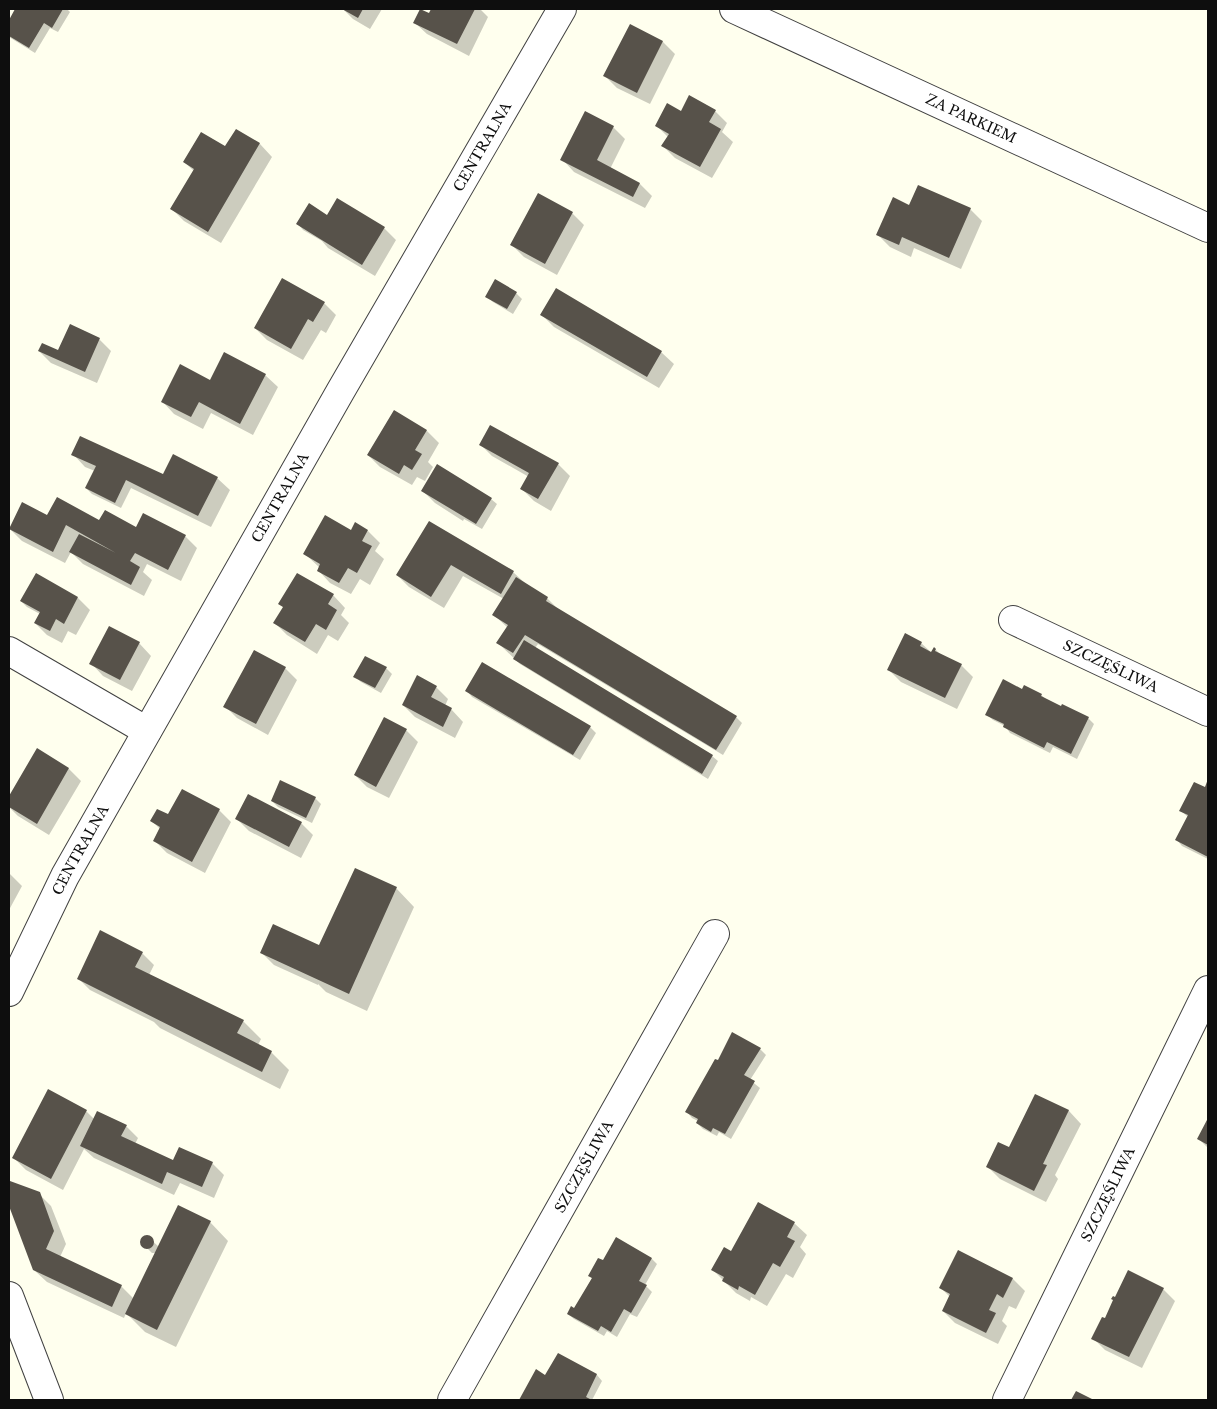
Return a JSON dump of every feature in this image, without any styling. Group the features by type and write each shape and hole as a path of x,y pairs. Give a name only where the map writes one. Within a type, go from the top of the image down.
{"street":[{"name":"CENTRALNA","path":"9,992 64,876 340,392 562,9"},
{"name":"ZA PARKIEM","path":"734,9 1208,228"},
{"name":"SZCZĘŚLIWA","path":"1013,620 1208,712"},
{"path":"9,651 147,731"},
{"name":"SZCZĘŚLIWA","path":"452,1400 715,934"},
{"name":"SZCZĘŚLIWA","path":"1008,1400 1208,990"},
{"path":"9,1296 49,1400"}],"building":[{"path":"15,9 63,9 52,28 44,23 29,48 9,36 9,20"},
{"path":"342,9 363,9 358,18"},
{"path":"420,9 429,13 431,9 475,9 457,44 413,23"},
{"path":"630,24 663,41 637,93 603,76"},
{"path":"689,95 716,110 709,122 721,129 700,167 661,146 669,134 655,126 667,103 681,111"},
{"path":"585,111 614,126 597,160 640,183 633,197 560,160"},
{"path":"236,129 260,143 208,232 170,209 194,169 183,162 201,132 225,146"},
{"path":"918,185 971,208 949,258 902,237 899,245 876,235 893,197 909,205"},
{"path":"538,193 573,212 545,264 510,245"},
{"path":"337,198 385,227 362,265 296,224 309,203 327,215"},
{"path":"282,278 325,302 313,322 308,319 291,349 254,328"},
{"path":"495,279 517,292 507,309 485,297"},
{"path":"556,288 662,351 647,377 540,315"},
{"path":"70,324 100,338 85,372 38,351 42,343 58,350"},
{"path":"224,352 266,374 240,424 199,402 191,417 161,402 180,364 210,380"},
{"path":"394,410 427,430 415,450 422,454 412,470 404,465 399,474 367,455"},
{"path":"490,425 559,463 538,499 520,489 529,473 479,445"},
{"path":"80,436 163,474 173,454 218,477 198,516 126,480 115,503 85,488 96,466 71,455"},
{"path":"437,464 492,498 476,524 421,491"},
{"path":"57,497 99,520 105,510 136,527 143,513 186,535 168,570 135,553 130,561 140,567 131,585 69,552 79,534 116,553 66,525 53,552 9,529 22,502 47,515"},
{"path":"325,515 351,530 355,522 368,530 362,541 372,546 357,573 348,568 339,583 317,571 320,564 303,554"},
{"path":"429,521 514,571 501,594 451,565 431,597 396,575"},
{"path":"36,573 78,597 64,624 56,619 50,631 34,623 40,612 20,601"},
{"path":"297,573 334,594 328,604 337,610 326,630 316,624 305,642 273,623 283,607 278,604"},
{"path":"516,577 548,597 546,601 737,716 716,750 525,635 513,653 496,643 508,625 492,615"},
{"path":"109,626 140,642 120,680 89,664"},
{"path":"905,633 922,642 920,646 931,652 934,647 935,651 962,664 945,698 887,670"},
{"path":"524,640 713,755 702,774 513,659"},
{"path":"254,650 286,667 256,724 223,707"},
{"path":"365,656 387,667 375,688 353,677"},
{"path":"482,662 591,726 573,755 465,691"},
{"path":"417,675 437,686 431,697 452,708 443,727 402,705"},
{"path":"1003,679 1022,689 1024,685 1061,706 1062,704 1089,717 1071,754 1047,742 1044,748 1003,727 1004,724 985,715"},
{"path":"384,717 407,729 376,787 354,775"},
{"path":"37,748 69,768 37,824 9,807 9,796"},
{"path":"1208,779 1208,857 1175,840 1188,815 1179,811 1194,782 1205,787"},
{"path":"280,780 316,797 306,818 271,801"},
{"path":"182,789 220,809 192,862 153,841 160,827 150,821 157,809 168,814"},
{"path":"248,794 302,822 289,847 235,819"},
{"path":"355,868 397,887 349,994 260,953 273,924 319,945"},
{"path":"100,930 143,952 135,967 244,1020 237,1033 272,1051 262,1072 77,979"},
{"path":"732,1032 761,1048 744,1075 755,1081 725,1134 713,1128 711,1132 696,1123 698,1119 685,1112 715,1059 718,1060"},
{"path":"48,1089 87,1110 51,1179 12,1158"},
{"path":"1035,1094 1069,1110 1043,1164 1047,1165 1034,1191 986,1167 998,1142 1009,1147"},
{"path":"97,1111 127,1125 121,1136 173,1160 179,1147 213,1162 202,1187 167,1172 162,1184 80,1146"},
{"path":"1208,1118 1208,1145 1197,1139"},
{"path":"9,1181 40,1192 54,1231 46,1249 122,1285 112,1307 33,1270 9,1206"},
{"path":"758,1202 795,1222 787,1237 795,1241 780,1267 773,1263 755,1295 739,1286 738,1290 722,1281 724,1277 711,1270 724,1247 731,1251"},
{"path":"178,1205 211,1221 157,1330 125,1314"},
{"path":"147,1235 152,1237 154,1242 152,1247 147,1249 142,1247 140,1242 142,1237"},
{"path":"616,1237 652,1258 639,1281 647,1285 631,1313 624,1309 611,1332 601,1326 598,1331 567,1314 571,1306 574,1308 592,1278 588,1276 598,1258 603,1260"},
{"path":"958,1250 1013,1278 1003,1298 997,1294 989,1310 996,1313 986,1333 942,1311 950,1294 939,1288"},
{"path":"1128,1270 1164,1288 1129,1357 1091,1339 1102,1317 1105,1318 1113,1300 1111,1299 1113,1296 1115,1297"},
{"path":"558,1353 597,1374 586,1397 592,1400 519,1400 536,1369 545,1375"},
{"path":"1076,1391 1094,1400 1071,1400"}]}
